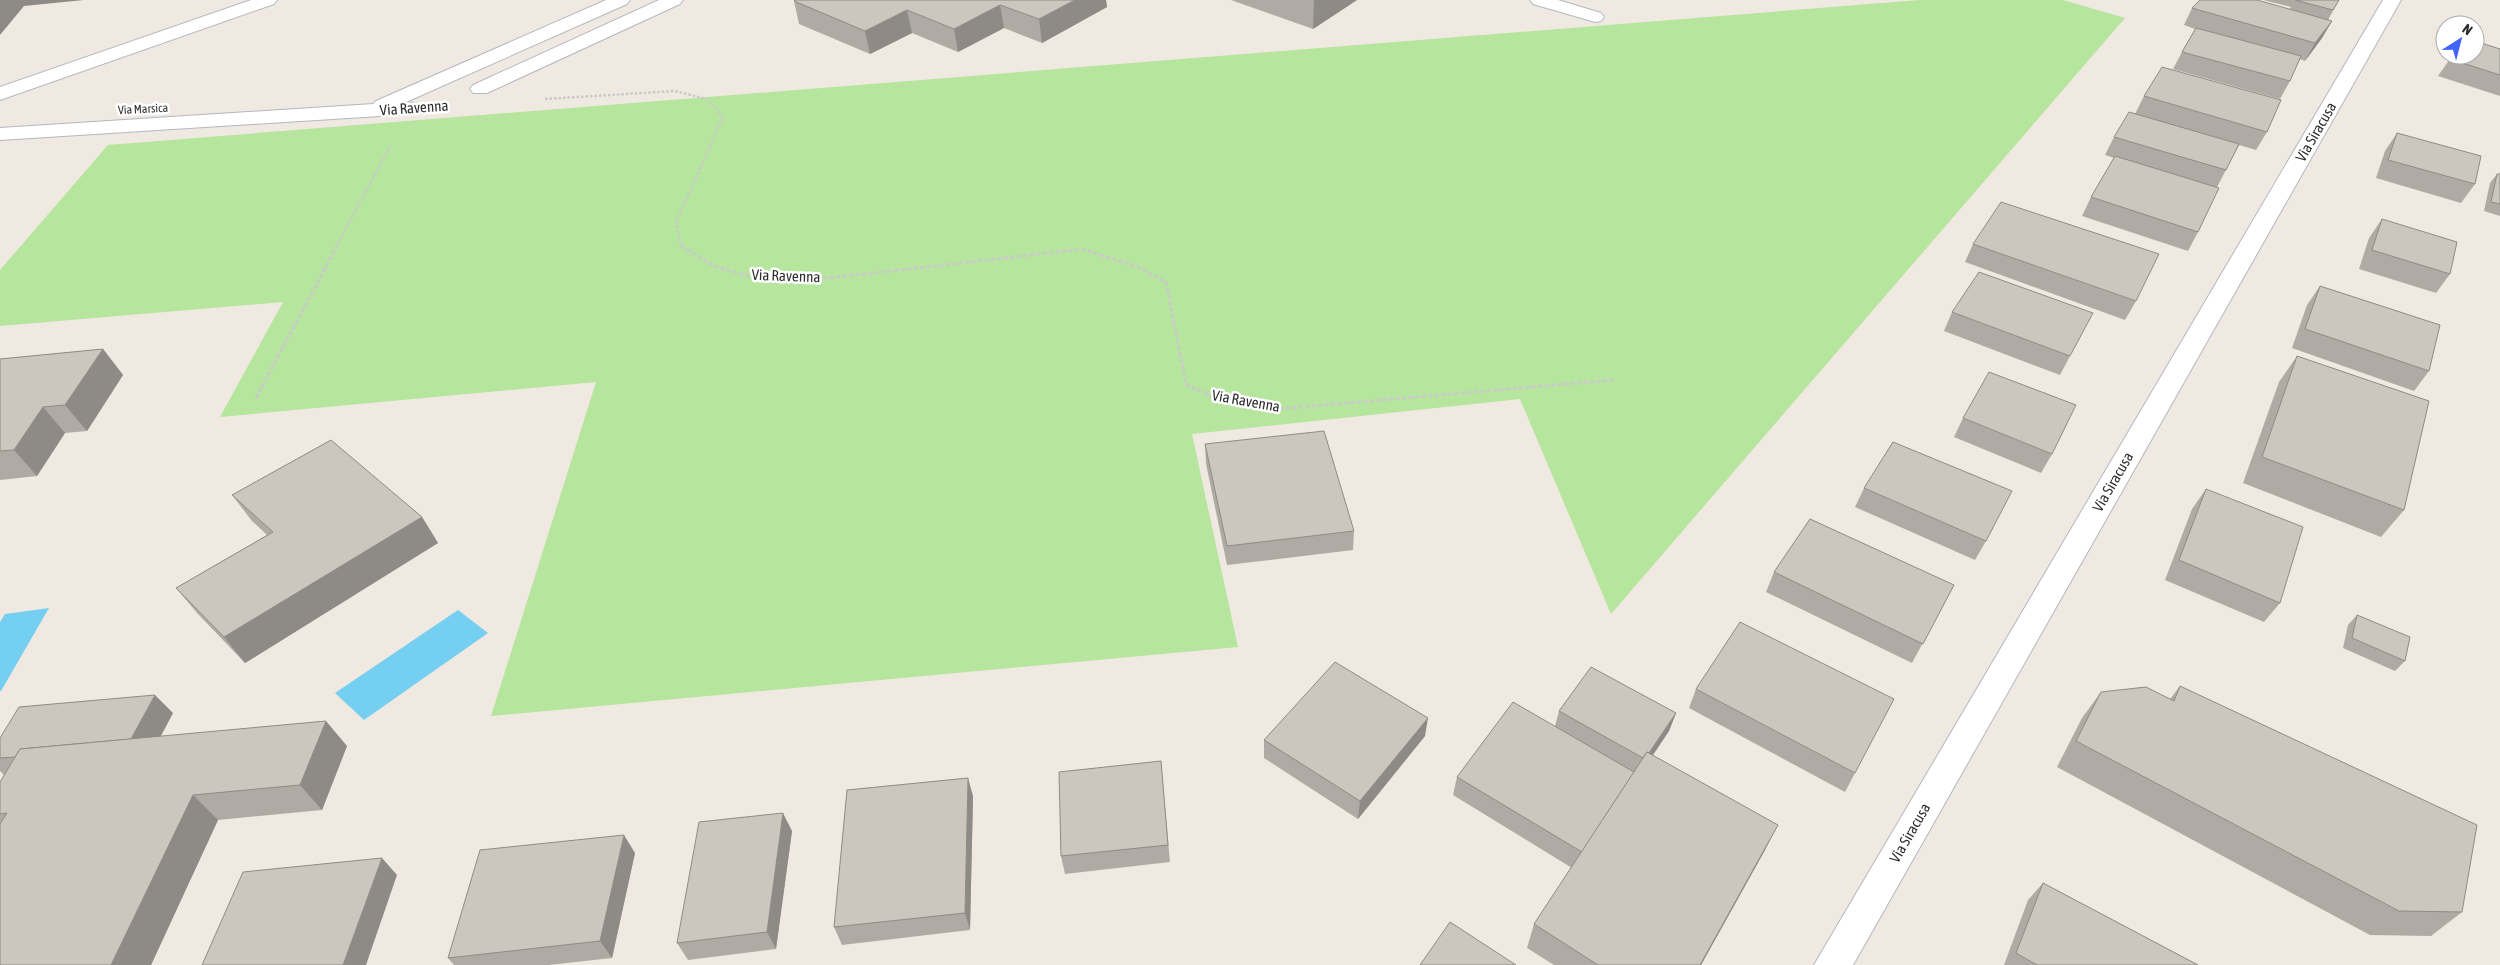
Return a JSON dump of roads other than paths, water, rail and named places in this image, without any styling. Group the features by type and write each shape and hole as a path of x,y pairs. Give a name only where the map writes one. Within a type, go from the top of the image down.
{"street":[{"path":"0,94 268,0"},
{"path":"370,111 621,0"},
{"path":"480,89 674,0"},
{"path":"1538,0 1595,17"},
{"name":"Via Siracusa","path":"1833,965 2392,0"},
{"path":"519,45 547,58"},
{"name":"Via Marsica","path":"0,117 286,100"},
{"name":"Via Ravenna","path":"0,134 411,108"}],"water":[{"path":"49,608 0,691 0,622 5,614"},
{"path":"458,610 488,633 364,720 335,693"}]}
